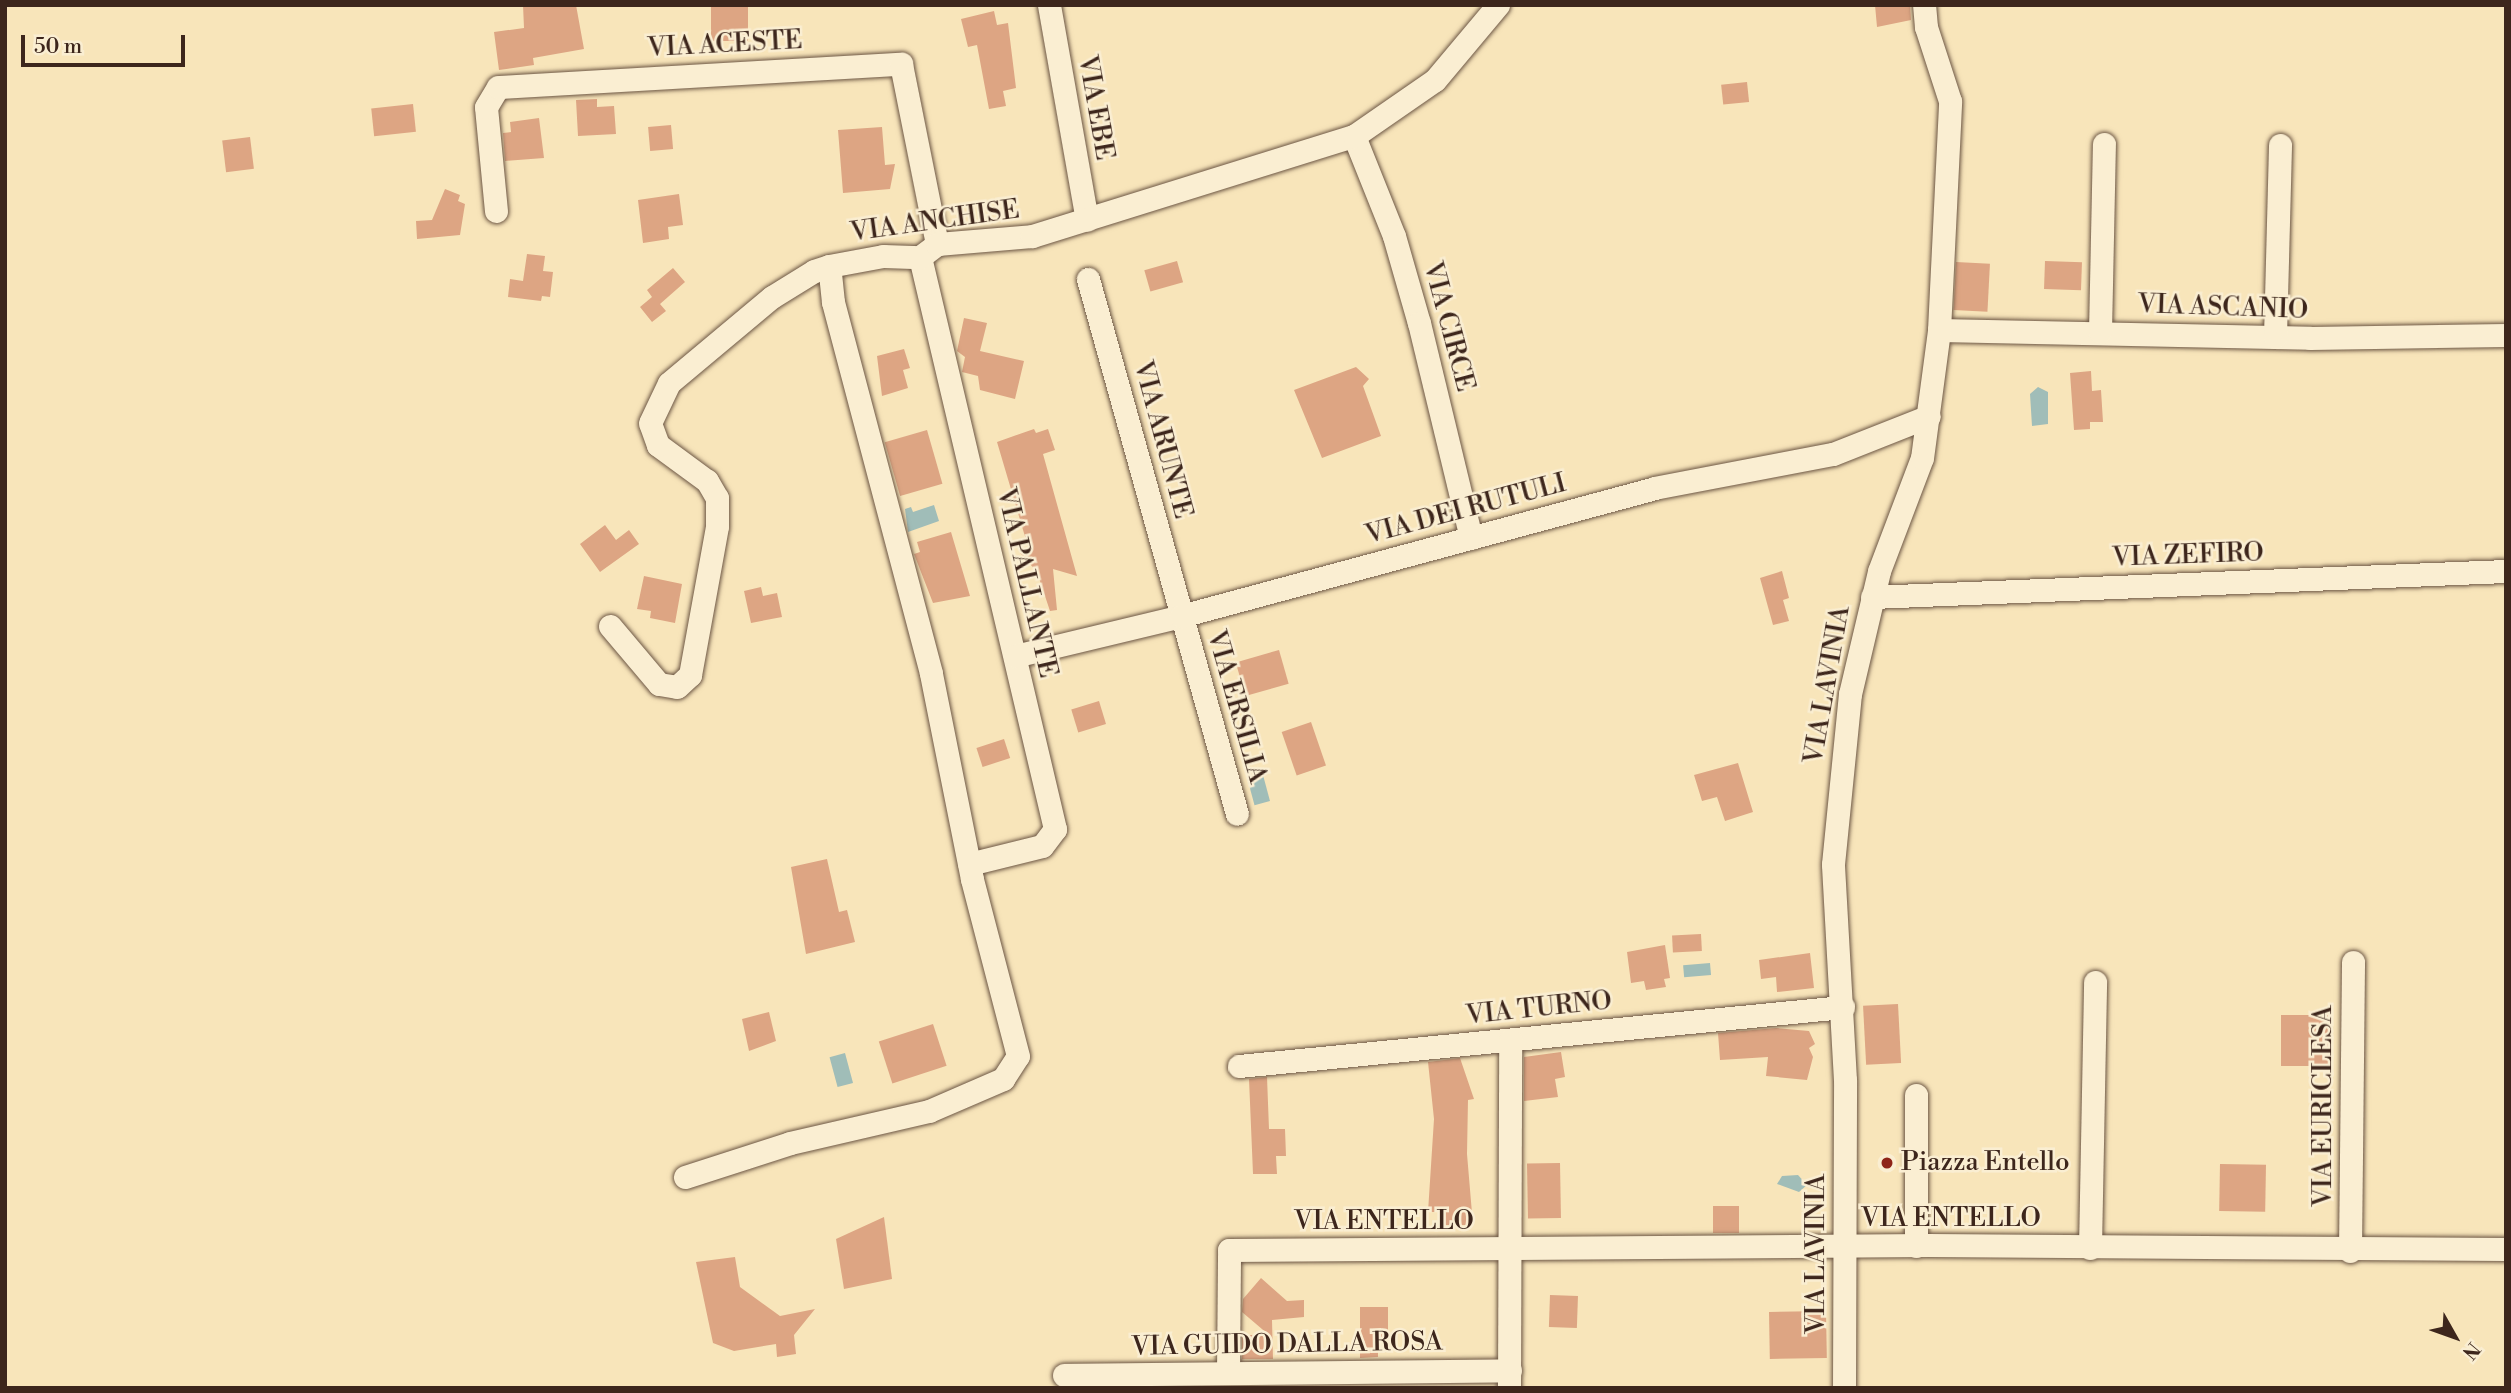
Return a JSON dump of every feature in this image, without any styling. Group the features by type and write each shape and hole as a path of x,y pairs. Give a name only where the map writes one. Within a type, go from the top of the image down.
{"street":[{"name":"VIA EBE","path":"1049,5 1087,220"},
{"name":"VIA ANCHISE","path":"610,626 659,684 677,687 690,675 718,526 718,498 708,481 657,445 650,423 654,407 691,361 772,297 814,271 830,266 883,256 1032,236 1354,136 1435,80 1498,5"},
{"name":"VIA LAVINIA","path":"1844,1388 1843,1007 1833,864 1850,694 1872,597 1922,458 1939,330 1950,101 1926,27 1924,5"},
{"name":"VIA ACESTE","path":"496,211 486,107 498,87 901,64 928,251"},
{"name":"VIA CIRCE","path":"1354,136 1398,249 1471,538"},
{"path":"2100,332 2104,144"},
{"path":"2275,337 2280,145"},
{"name":"VIA PALLANTE","path":"928,251 1055,829 1042,846 969,864"},
{"path":"685,1177 790,1143 929,1111 1003,1079 1011,1071 1018,1056 969,864 931,673 833,302 830,266"},
{"name":"VIA ARUNTE","path":"1088,279 1181,616"},
{"name":"VIA ASCANIO","path":"1939,330 2275,337 2506,335"},
{"name":"VIA DEI RUTULI","path":"1015,656 1181,616 1654,488 1833,454 1929,416"},
{"name":"VIA ZEFIRO","path":"1872,597 2506,571"},
{"name":"VIA ERSILIA","path":"1181,616 1237,814"},
{"name":"VIA EURICLESA","path":"2350,1251 2353,962"},
{"path":"2090,1248 2095,982"},
{"name":"VIA TURNO","path":"1239,1066 1843,1007"},
{"path":"1509,1379 1510,1040"},
{"path":"1916,1095 1916,1245"},
{"name":"VIA ENTELLO","path":"1228,1373 1229,1250 1916,1245 2350,1251 2506,1249"},
{"name":"VIA GUIDO DALLA ROSA","path":"1065,1375 1228,1373 1509,1379"}],"water":[{"path":"2038,387 2048,392 2048,424 2032,426 2030,394"},
{"path":"934,505 939,521 908,532 905,509 911,507 913,512"},
{"path":"1263,775 1270,801 1255,805 1248,779"},
{"path":"1710,963 1711,975 1684,977 1683,965"},
{"path":"845,1053 853,1083 838,1087 830,1057"},
{"path":"1798,1175 1807,1185 1799,1192 1777,1184 1782,1176"}],"building":[{"path":"523,5 576,5 584,49 533,58 534,65 499,70 494,32 524,28"},
{"path":"711,5 748,5 748,41 711,41"},
{"path":"1875,5 1910,5 1911,20 1877,27"},
{"path":"994,11 997,25 1008,23 1016,88 1003,91 1006,106 989,109 977,45 968,47 961,19"},
{"path":"1747,82 1749,102 1723,105 1721,85"},
{"path":"597,99 597,107 614,106 616,134 578,136 576,100"},
{"path":"413,104 416,132 374,136 371,108"},
{"path":"539,118 544,158 505,161 503,133 511,132 510,122"},
{"path":"671,125 673,149 650,151 648,127"},
{"path":"882,127 885,165 895,164 890,189 843,193 838,130"},
{"path":"250,137 254,169 226,172 222,140"},
{"path":"445,189 460,195 458,201 465,204 460,235 417,239 416,221 432,220"},
{"path":"679,194 683,225 668,227 669,239 643,243 638,200"},
{"path":"527,254 545,256 543,271 553,272 550,297 542,296 541,301 508,297 510,279 523,281"},
{"path":"1177,261 1183,282 1150,292 1144,270"},
{"path":"2045,261 2082,262 2081,290 2044,289"},
{"path":"1956,262 1990,264 1987,312 1953,310"},
{"path":"673,268 685,282 660,304 666,311 652,322 640,307 652,297 647,290"},
{"path":"964,318 987,323 980,351 1024,361 1015,399 980,390 978,376 962,372 965,357 957,351"},
{"path":"904,349 910,368 903,370 908,388 882,396 877,356"},
{"path":"1356,367 1369,379 1363,386 1381,436 1322,458 1294,390"},
{"path":"2091,371 2092,391 2101,390 2103,422 2090,422 2090,429 2074,430 2070,373"},
{"path":"1034,429 1036,433 1048,429 1055,450 1043,454 1077,576 1053,569 1057,610 1050,611 1037,572 1020,553 1029,550 997,442"},
{"path":"927,430 942,484 900,496 885,442"},
{"path":"605,525 616,540 629,530 639,544 600,572 580,544"},
{"path":"951,532 970,596 933,603 914,554 920,552 917,542"},
{"path":"1782,571 1789,598 1783,600 1789,621 1773,625 1760,578"},
{"path":"644,576 682,584 675,623 650,618 651,611 637,609"},
{"path":"761,587 763,596 777,593 782,617 751,623 744,591"},
{"path":"1279,650 1289,684 1245,696 1236,662"},
{"path":"1099,701 1106,724 1078,732 1071,709"},
{"path":"1311,722 1326,765 1297,776 1282,732"},
{"path":"1004,739 1010,758 983,767 976,748"},
{"path":"1738,763 1753,812 1725,821 1717,797 1702,801 1694,775"},
{"path":"827,859 839,912 847,910 855,942 806,954 791,867"},
{"path":"1701,934 1702,951 1673,952 1672,936"},
{"path":"1665,945 1670,978 1664,979 1666,987 1646,990 1644,981 1631,983 1627,952"},
{"path":"1810,953 1814,988 1777,992 1776,977 1761,979 1759,960"},
{"path":"1898,1004 1901,1063 1866,1065 1863,1006"},
{"path":"769,1012 776,1041 749,1051 742,1019"},
{"path":"2281,1015 2332,1015 2332,1066 2281,1066"},
{"path":"933,1024 947,1066 892,1083 879,1042"},
{"path":"1776,1028 1809,1031 1815,1044 1809,1048 1813,1057 1807,1080 1766,1076 1768,1057 1720,1060 1718,1033"},
{"path":"1561,1052 1565,1077 1555,1079 1558,1097 1524,1101 1524,1057"},
{"path":"1460,1058 1474,1099 1468,1100 1467,1154 1473,1225 1442,1225 1442,1212 1428,1212 1434,1119 1428,1062"},
{"path":"1267,1077 1269,1129 1285,1129 1286,1156 1276,1156 1277,1174 1253,1174 1249,1079"},
{"path":"1560,1163 1561,1218 1528,1219 1527,1164"},
{"path":"2220,1164 2266,1165 2265,1212 2219,1211"},
{"path":"1713,1206 1739,1206 1739,1233 1713,1233"},
{"path":"884,1217 892,1279 844,1289 836,1239"},
{"path":"735,1257 740,1287 780,1316 815,1309 794,1335 796,1354 777,1357 776,1344 734,1351 713,1343 696,1262"},
{"path":"1261,1278 1287,1301 1304,1300 1304,1317 1272,1320 1273,1359 1242,1359 1242,1335 1269,1335 1242,1312 1243,1299"},
{"path":"1550,1295 1578,1296 1577,1328 1549,1327"},
{"path":"1360,1307 1388,1307 1388,1343 1378,1343 1378,1357 1360,1358"},
{"path":"1826,1311 1827,1358 1770,1359 1769,1312"}],"place":[{"name":"Piazza Entello","path":"1887,1163"}]}
